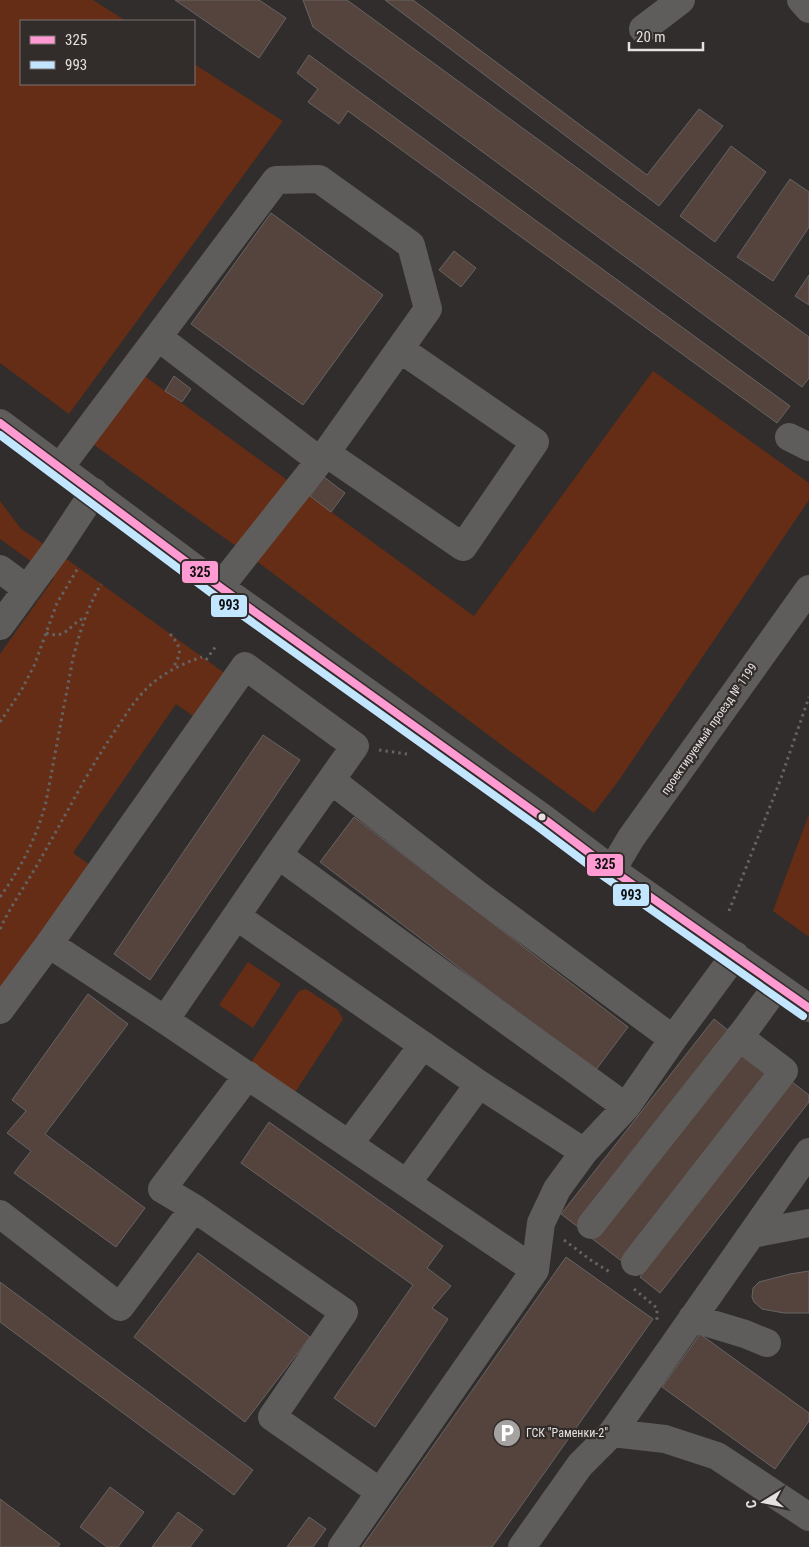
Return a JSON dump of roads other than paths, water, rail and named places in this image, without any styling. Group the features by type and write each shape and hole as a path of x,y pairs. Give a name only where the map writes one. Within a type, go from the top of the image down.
{"street":[{"path":"643,29 681,0"},
{"path":"801,0 809,9"},
{"path":"60,467 276,180 319,179 411,245 428,309 323,457 220,587"},
{"path":"158,337 323,457 463,547 535,442 400,349"},
{"path":"0,423 220,587 528,807 612,870 809,1008"},
{"path":"0,626 55,551 94,492"},
{"path":"0,569 27,589"},
{"name":"проектируемый проезд № 1199","path":"612,870 631,838 809,589"},
{"path":"0,1010 49,944 245,666 355,746 166,1020"},
{"path":"331,780 477,894 673,1039"},
{"path":"278,855 626,1107"},
{"path":"236,916 479,1084 584,1152"},
{"path":"49,944 248,1075 535,1270"},
{"path":"342,1547 535,1270 541,1223 557,1190 584,1152 626,1107 735,955"},
{"path":"591,1225 777,986"},
{"path":"625,1273 784,1071 739,1037"},
{"path":"349,1144 423,1044"},
{"path":"248,1075 162,1189 194,1208 344,1312 272,1417 380,1492"},
{"path":"406,1183 479,1084"},
{"path":"522,1547 580,1465 612,1433 809,1152"},
{"path":"0,1214 120,1307 194,1208"},
{"path":"752,1234 809,1223"},
{"path":"692,1318 745,1334 767,1343"},
{"path":"612,1433 665,1438 717,1456 809,1516"}],"place":[{"name":"ГСК \"Раменки-2\"","path":"507,1433"}]}
